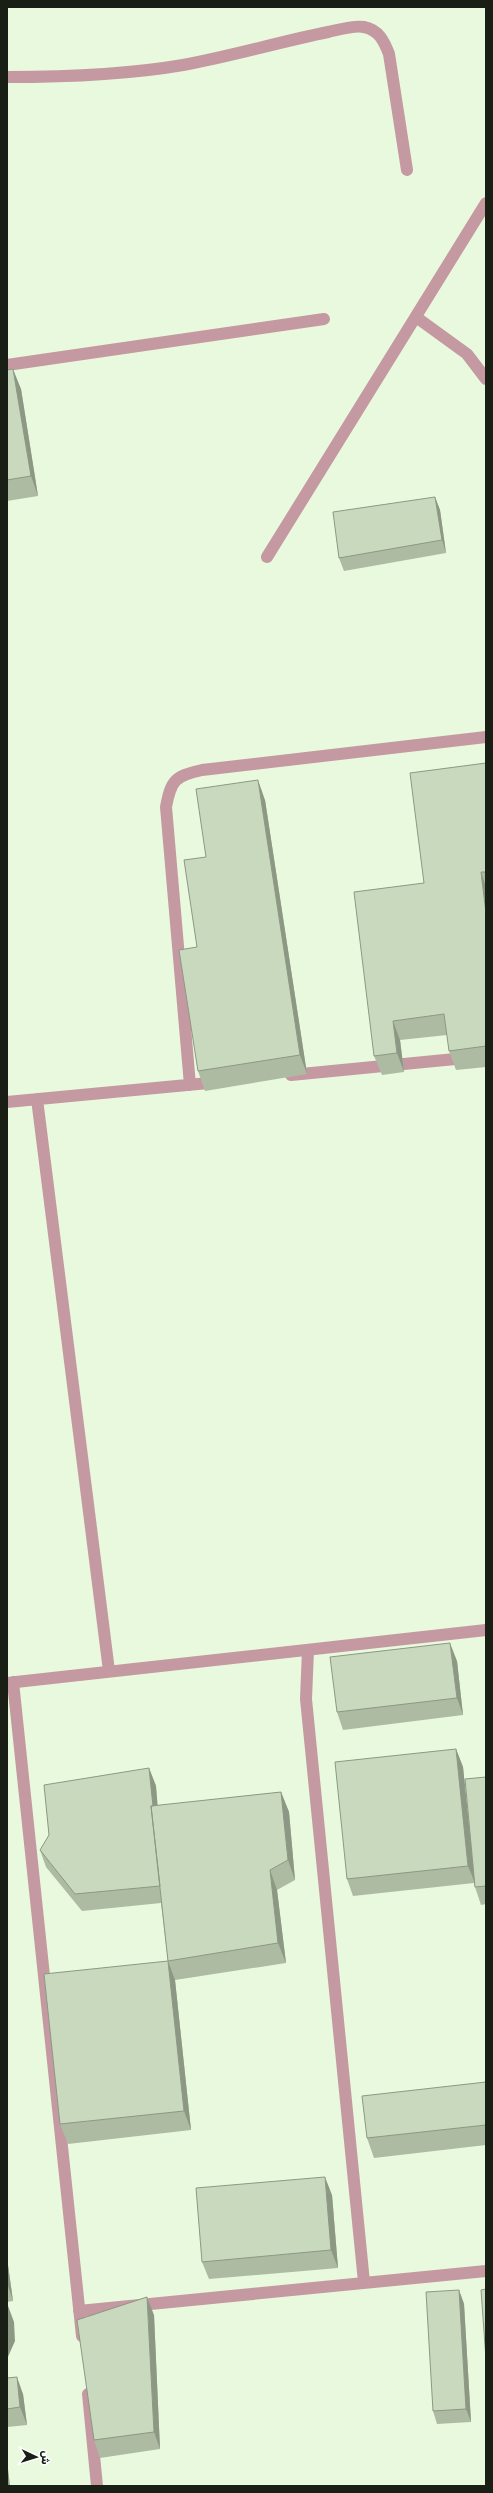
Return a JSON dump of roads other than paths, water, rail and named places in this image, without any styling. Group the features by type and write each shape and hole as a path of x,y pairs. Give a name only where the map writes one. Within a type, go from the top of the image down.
{"street":[{"path":"7,77 122,73 182,65 241,53 299,38 363,26 376,31 384,42 389,54 407,170"},
{"path":"267,557 486,202"},
{"path":"416,317 467,354 486,379"},
{"path":"7,365 324,319"},
{"path":"190,1085 166,807 169,788 183,774 202,770 486,737"},
{"path":"276,1077 486,1056"},
{"path":"7,1102 229,1081"},
{"path":"37,1100 109,1671"},
{"path":"83,2351 10,1683 486,1630"},
{"path":"308,1650 306,1698 364,2282"},
{"path":"79,2311 486,2271"},
{"path":"86,2383 98,2486"}]}
